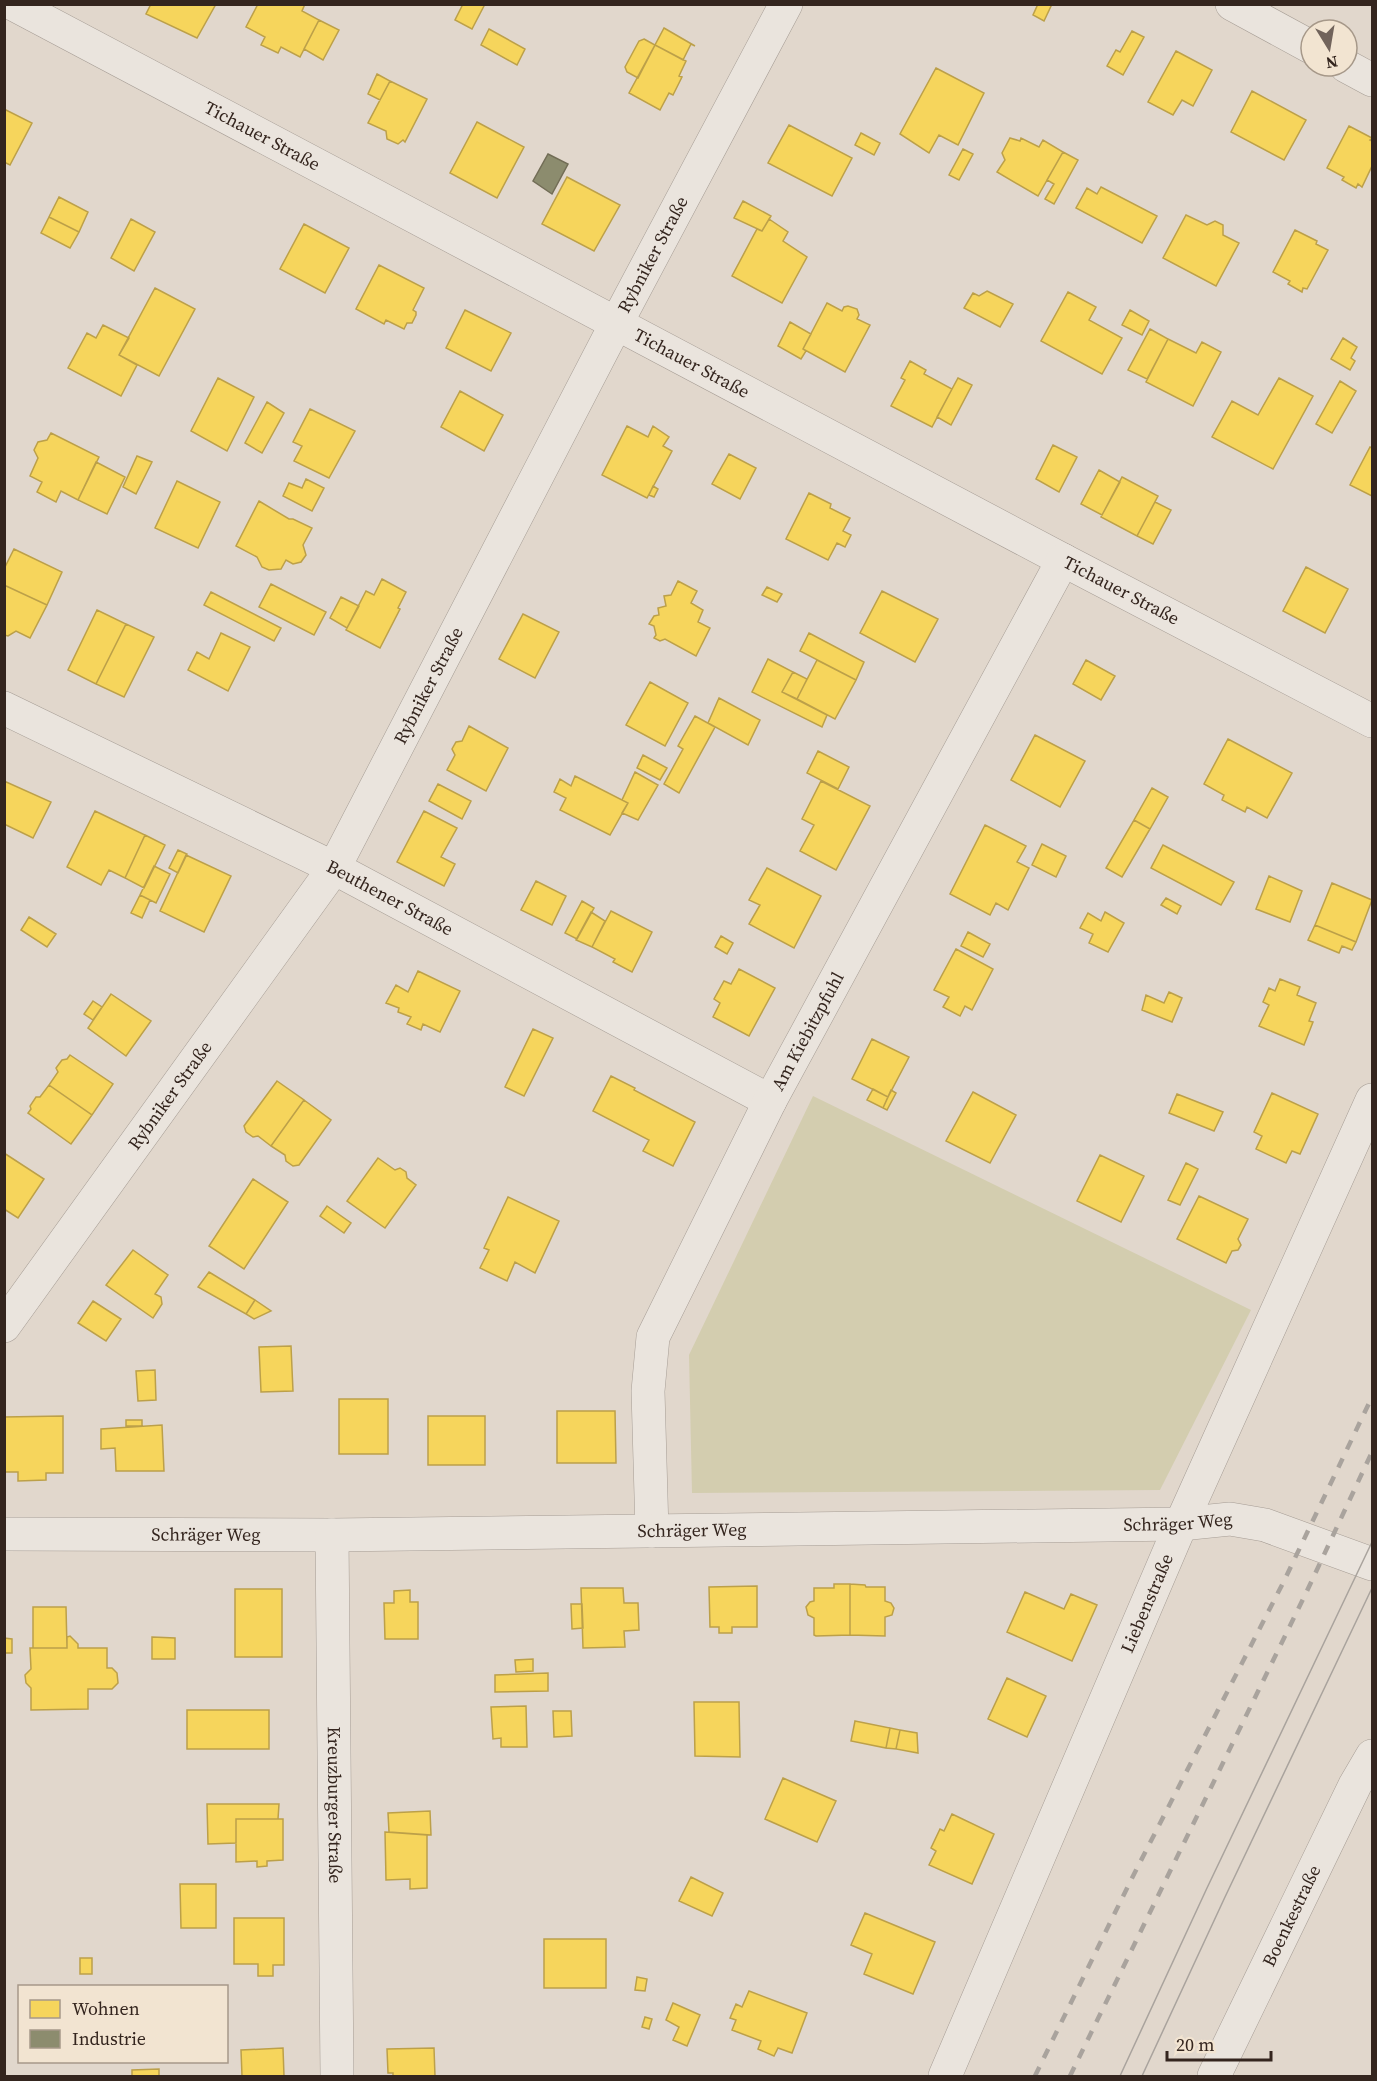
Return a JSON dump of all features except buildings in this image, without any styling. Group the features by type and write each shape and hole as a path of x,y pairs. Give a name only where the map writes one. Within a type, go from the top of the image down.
{"street":[{"name":"Tichauer Straße","path":"13,4 1372,721"},
{"name":"Rybniker Straße","path":"4,1326 334,868 616,324 786,4"},
{"path":"1232,4 1299,40"},
{"name":"Am Kiebitzpfuhl","path":"652,1531 648,1391 653,1337 770,1101 1063,560"},
{"name":"Beuthener Straße","path":"4,708 334,868 770,1101"},
{"name":"Liebenstraße","path":"945,2076 1181,1524 1372,1100"},
{"name":"Schräger Weg","path":"4,1534 332,1535 1181,1524 1230,1519 1264,1525 1372,1564"},
{"name":"Kreuzburger Straße","path":"332,1535 337,2076"},
{"name":"Boenkestraße","path":"1214,2076 1355,1785 1372,1756"}],"shaded area":[{"path":"813,1096 1251,1310 1160,1490 692,1493 689,1355"}],"tram line":[{"path":"1120,2076 1372,1542"},
{"path":"1142,2076 1372,1588"}],"railway":[{"path":"1035,2076 1131,1880 1284,1581 1372,1397"},
{"path":"1070,2076 1307,1591 1372,1452"}]}
